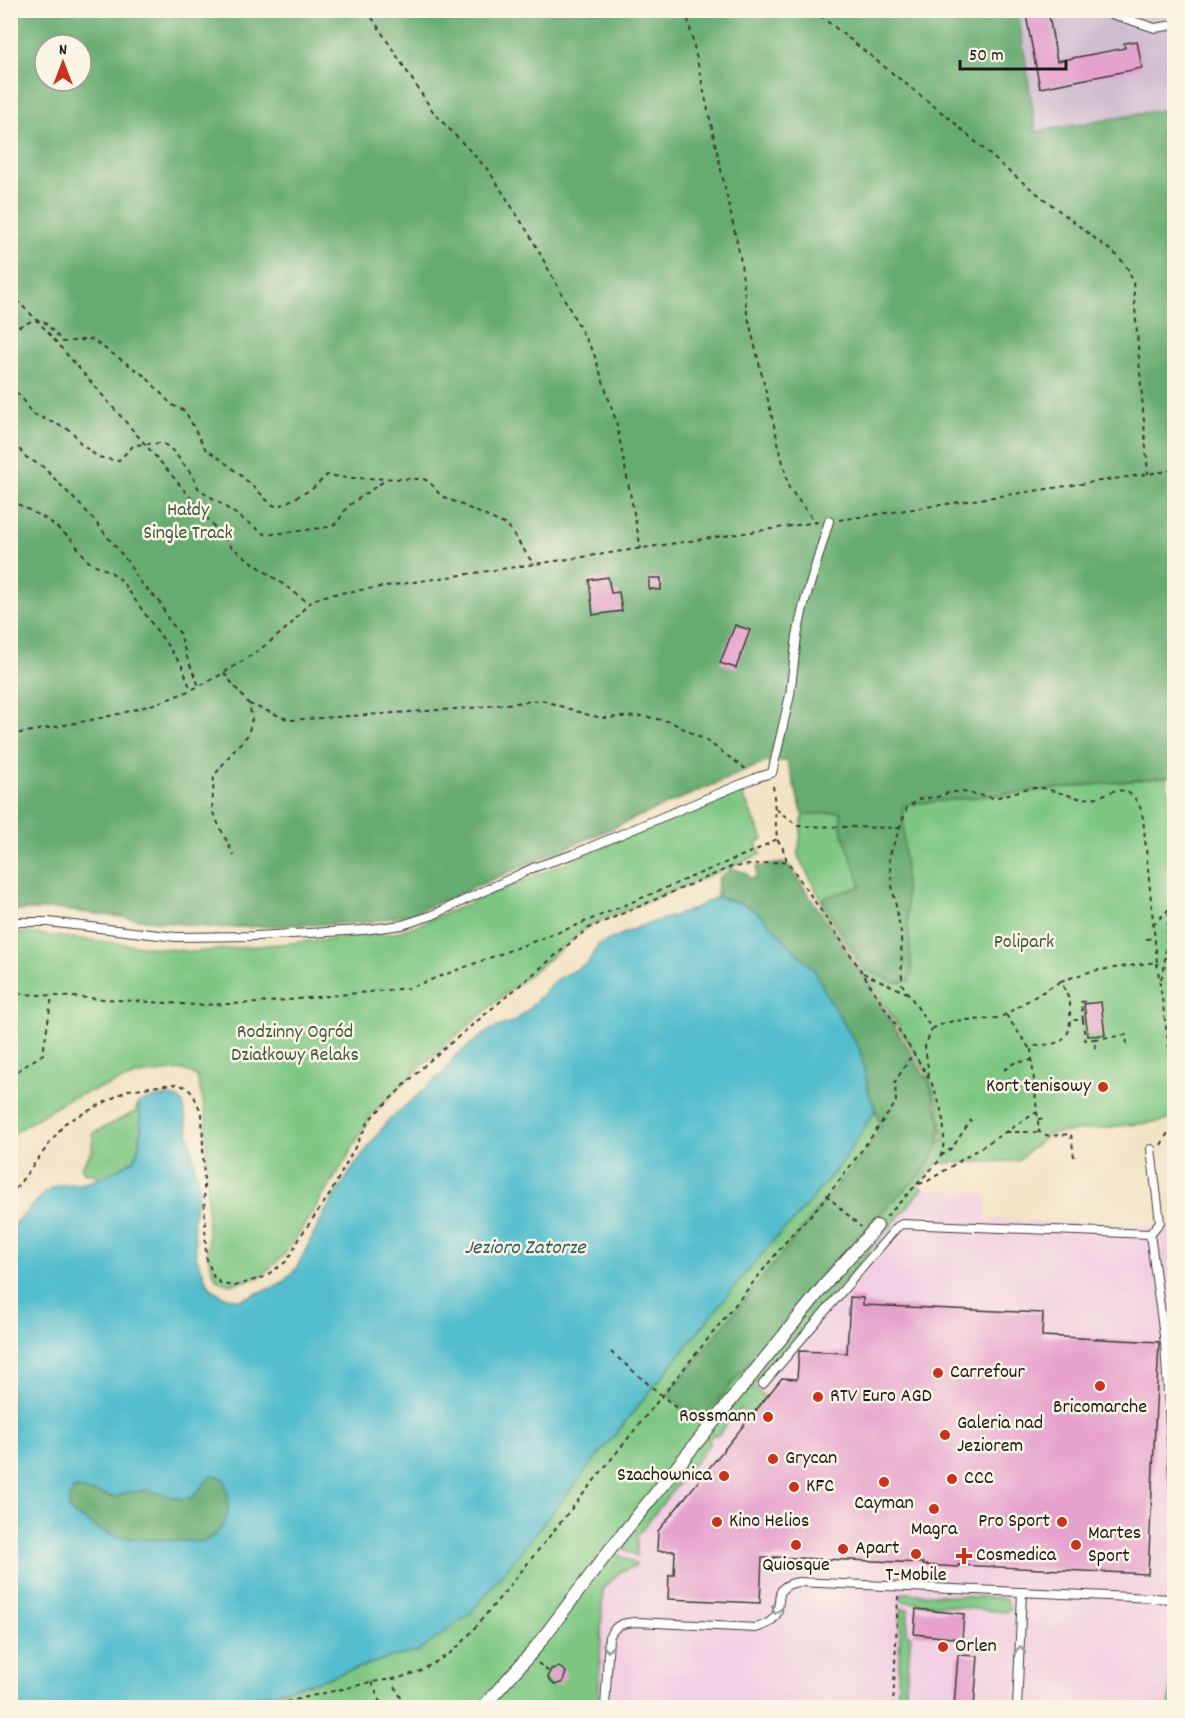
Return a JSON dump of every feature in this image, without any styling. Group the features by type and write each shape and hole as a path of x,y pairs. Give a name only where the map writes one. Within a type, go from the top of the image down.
{"street":[{"path":"482,1707 533,1651 612,1547 832,1276 877,1226"}],"lane":[{"path":"1099,10 1155,28 1174,25"},
{"path":"10,922 48,922 176,937 256,936 386,928 412,923 535,867 574,854 772,773 790,695 803,608 829,521"},
{"path":"763,1384 897,1227 902,1224 1150,1233 1160,1222 1151,1149"},
{"path":"1150,1233 1165,1343 1174,1492"},
{"path":"605,1707 609,1637 614,1628 623,1623 756,1628 776,1618 781,1590 789,1584 798,1582 1174,1599"},
{"path":"1017,1707 1022,1592"}],"path":[{"path":"368,10 434,113 489,171 531,237 594,354 616,421 641,549"},
{"path":"686,10 740,256 747,313 789,488 816,523"},
{"path":"813,10 950,119 1007,170 1119,257 1128,269 1133,282 1148,474"},
{"path":"10,294 38,320 230,546 309,603"},
{"path":"10,330 43,320 63,342 92,339 145,376 172,405 184,411 206,450 216,454 224,464 257,490 268,503 278,507 312,489 327,475 347,478 427,480 442,496 508,526 534,565"},
{"path":"10,387 21,396 30,413 72,431 81,444 98,458 118,460 134,445 163,443 174,452 193,476 198,488 266,535 329,527 337,523 348,506 380,485 385,479"},
{"path":"10,434 24,456 42,466 88,514 127,561 139,581 159,601 169,621 180,633 199,686"},
{"path":"10,735 108,717 148,706 191,690 224,673 278,635 309,603 340,593 1174,470"},
{"path":"10,500 48,520 71,539 89,562 111,572 121,580 182,666 191,690"},
{"path":"224,673 249,704 252,719 248,735 214,776 212,812 234,856"},
{"path":"249,704 290,720 470,708 542,700 602,718 644,716 671,722 707,741 758,777"},
{"path":"772,773 777,839 787,861 863,973 929,1079"},
{"path":"932,1029 902,984 901,933 889,857 907,808 919,799 937,798 951,792 994,798 1029,788 1043,788 1082,799 1116,790 1126,791 1137,802 1143,818 1154,938 1174,1084"},
{"path":"775,808 798,826 900,828"},
{"path":"10,993 198,1005 257,1003 409,988 575,926 747,854 777,839"},
{"path":"10,1196 65,1123 128,1090 173,1084 186,1087 194,1094 202,1114 206,1257 209,1268 214,1278 222,1284 235,1286 264,1277 287,1261 302,1233 330,1194 370,1119 427,1063 589,928 731,867 787,861"},
{"path":"1153,926 1174,904"},
{"path":"1160,981 1164,970 1169,909"},
{"path":"1146,939 1154,938"},
{"path":"877,1226 938,1162 945,1142 942,1120 929,1079 925,1046 932,1029 947,1021 993,1019 1006,1015 1061,981 1092,971 1157,962"},
{"path":"863,973 910,994"},
{"path":"1031,1050 1035,1046 1059,1042 1070,1034 1070,1002 1061,981"},
{"path":"10,1076 43,1054 52,996"},
{"path":"1088,1001 1081,1002 1085,1040 1126,1035 1127,1046"},
{"path":"1006,1015 1031,1050 1039,1132"},
{"path":"1071,1020 1083,1020"},
{"path":"1095,1039 1095,1048"},
{"path":"260,1707 399,1678 420,1671 449,1654 463,1642 792,1234 826,1195 896,1103 895,1082 904,1065 910,1058 917,1060"},
{"path":"1004,1070 1014,1063 1032,1060"},
{"path":"917,1185 928,1181 1038,1112"},
{"path":"1038,1119 1047,1118"},
{"path":"941,1156 952,1148 970,1120"},
{"path":"1151,1149 1160,1147 1174,1122"},
{"path":"1006,1132 1039,1132 1049,1136 1071,1134 1074,1157"},
{"path":"826,1195 861,1228"},
{"path":"611,1352 705,1433"},
{"path":"893,1707 898,1593"},
{"path":"372,1682 382,1707"},
{"path":"395,1686 406,1707"}],"shaded area":[{"path":"1018,11 1174,11 1174,108 1035,132"},
{"path":"923,1189 986,1194 986,1219 1174,1227 1174,1707 594,1708 599,1584 614,1554 771,1364"}],"green space":[{"name":"Hałdy Single Track","path":"10,11 1018,11 1036,132 1174,108 1174,776 903,805 905,882 912,972 909,981 896,983 866,970 821,899 861,886 841,828 841,812 803,815 787,761 766,762 412,914 362,923 213,928 55,909 11,911"},
{"name":"Polipark","path":"1166,777 1174,844 1174,1116 1165,1121 1049,1134 1017,1161 938,1163 917,1185 923,1189 753,1386 765,1397 750,1416 740,1409 717,1436 714,1434 708,1440 710,1443 637,1536 637,1556 620,1547 615,1553 636,1566 621,1571 603,1588 598,1707 218,1708 318,1681 391,1657 470,1614 745,1274 781,1232 792,1223 843,1161 876,1109 944,1141 938,1104 926,1071 824,912 821,899 798,856 803,815"},
{"name":"Rodzinny Ogród Działkowy Relaks","path":"740,789 763,839 756,843 761,854 590,925 502,997 427,1061 372,1114 296,1238 284,1255 262,1276 235,1284 223,1283 216,1278 208,1257 206,1115 197,1076 183,1070 138,1075 68,1099 11,1135 11,933 195,952 395,933"},
{"path":"784,863 790,867 862,974 929,1082 940,1120 940,1140 932,1158 919,1176 868,1226 813,1286 700,1422 668,1395 863,1156 881,1129 876,1109 869,1095 860,1050 814,970 743,904 717,897 718,879 732,868 746,873 751,879 756,877 757,867"},
{"path":"138,1103 141,1131 135,1159 100,1179 97,1175 85,1173 81,1167 92,1151 93,1133 135,1112"},
{"path":"213,1474 224,1479 228,1498 227,1516 218,1532 201,1542 122,1538 98,1529 69,1510 69,1498 74,1488 115,1497 146,1490 182,1499"},
{"path":"902,1593 1001,1598 1006,1600 1010,1608 1005,1612 901,1601"},
{"path":"901,1608 908,1609 907,1634 911,1635 904,1707 897,1708"},
{"path":"1173,1622 1174,1707 1170,1708 1170,1707"}],"water":[{"name":"Jezioro Zatorze","path":"717,897 743,904 761,915 814,970 860,1050 869,1095 876,1109 843,1161 792,1223 781,1232 745,1274 470,1614 418,1652 391,1657 318,1681 218,1707 11,1707 11,1226 52,1188 98,1179 135,1159 141,1131 138,1103 157,1097 170,1096 179,1099 183,1104 199,1188 193,1219 196,1256 206,1280 212,1289 223,1296 240,1300 276,1286 296,1269 326,1210 387,1122 444,1072 456,1055 492,1029 515,1021 555,980 588,963 598,945 641,926 687,912","holes":["213,1474 224,1479 228,1498 227,1516 218,1532 201,1542 122,1538 98,1529 69,1510 69,1498 74,1488 115,1497 146,1490 182,1499 193,1497"]}],"building":[{"path":"1025,10 1048,10 1057,61 1125,48 1124,43 1137,41 1142,68 1040,88"},
{"path":"608,577 611,593 619,592 622,611 593,615 589,580"},
{"path":"649,578 661,578 661,590 649,589"},
{"path":"735,625 750,630 736,668 720,663"},
{"path":"1101,1002 1105,1035 1088,1036 1084,1004"},
{"name":"Galeria nad Jeziorem","path":"850,1297 863,1298 863,1305 1043,1313 1042,1336 1159,1342 1148,1574 774,1557 762,1558 760,1603 668,1599 669,1575 674,1575 675,1551 657,1551 658,1531 782,1378 797,1379 799,1351 847,1353"},
{"path":"916,1609 964,1614 962,1639 914,1634"},
{"path":"958,1655 978,1656 974,1707 954,1707"},
{"path":"559,1667 566,1672 563,1682 555,1685 548,1678 551,1669"}],"place":[{"name":"Kort tenisowy","path":"1103,1087"},
{"name":"Carrefour","path":"938,1373"},
{"name":"Bricomarche","path":"1100,1386"},
{"name":"RTV Euro AGD","path":"818,1397"},
{"name":"Rossmann","path":"768,1417"},
{"name":"Galeria nad Jeziorem","path":"945,1435"},
{"name":"Grycan","path":"773,1459"},
{"name":"Szachownica","path":"724,1476"},
{"name":"CCC","path":"952,1479"},
{"name":"Cayman","path":"884,1482"},
{"name":"KFC","path":"794,1487"},
{"name":"Magra","path":"934,1509"},
{"name":"Kino Helios","path":"717,1522"},
{"name":"Pro Sport","path":"1062,1522"},
{"name":"Quiosque","path":"796,1545"},
{"name":"Martes Sport","path":"1076,1545"},
{"name":"Apart","path":"843,1549"},
{"name":"T-Mobile","path":"916,1554"},
{"name":"Cosmedica","path":"964,1556"},
{"name":"Orlen","path":"943,1647"}]}
